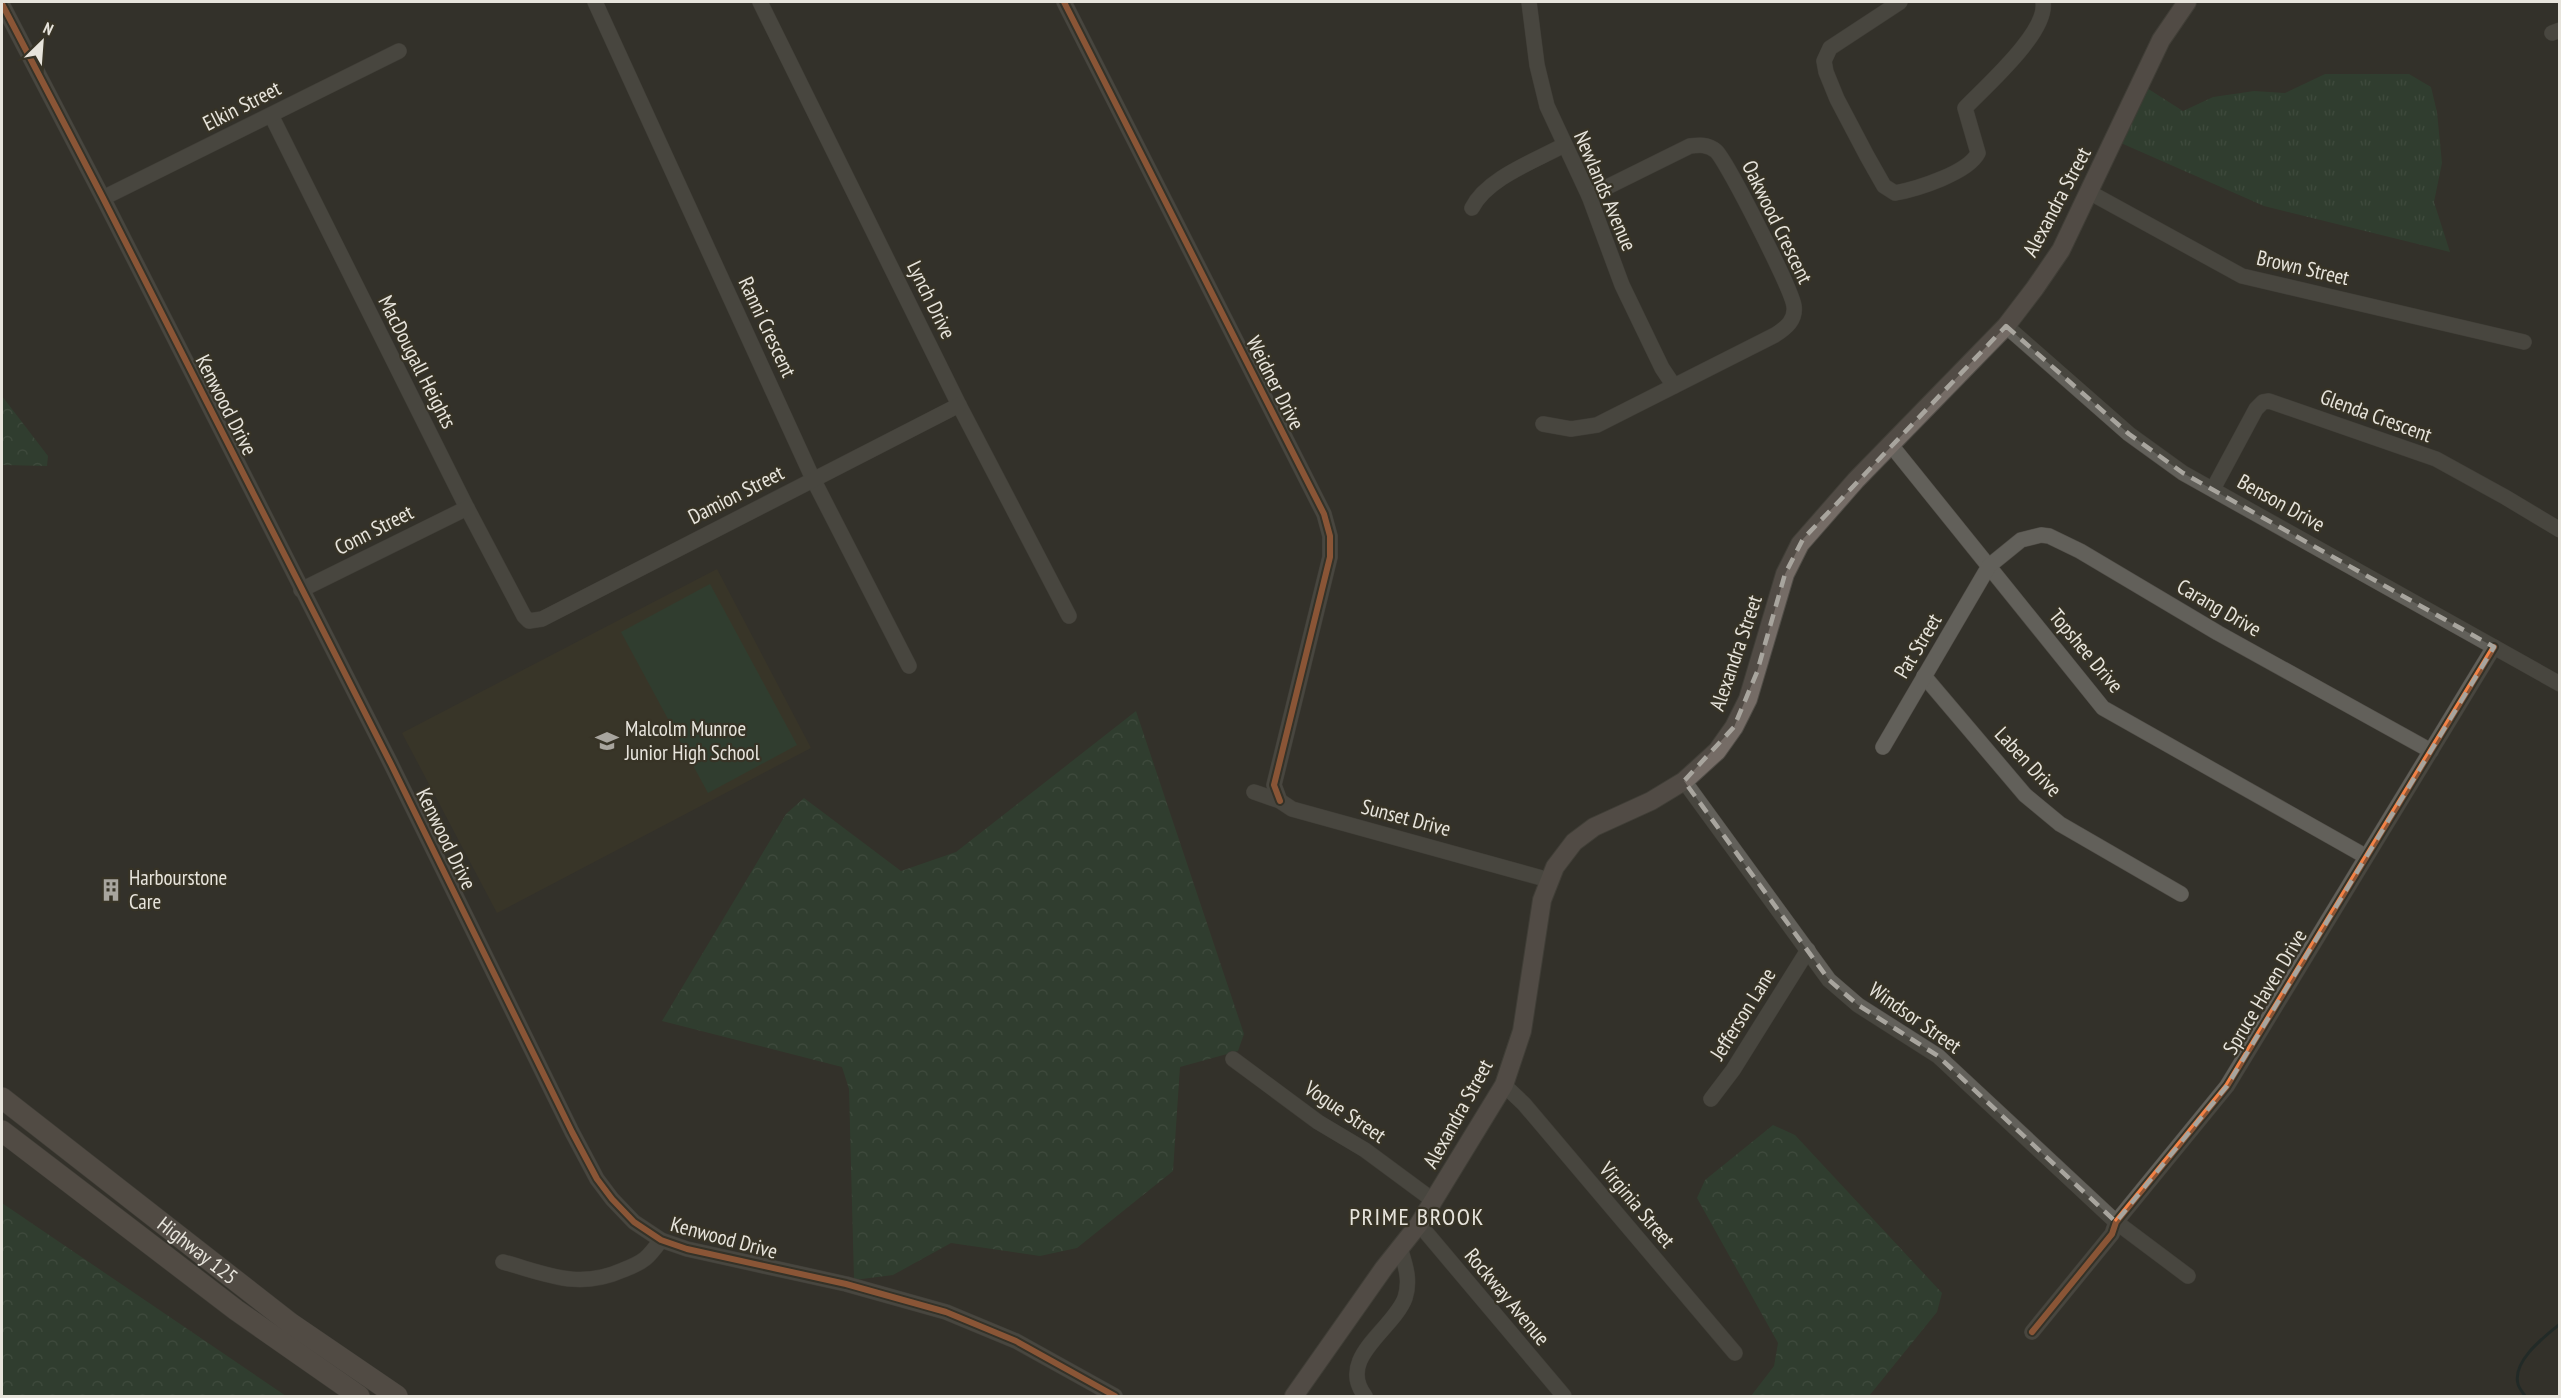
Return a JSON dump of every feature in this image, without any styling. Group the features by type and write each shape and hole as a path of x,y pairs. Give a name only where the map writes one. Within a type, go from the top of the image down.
{"highway":[{"name":"Highway 125","path":"2,1098 196,1251 331,1352 397,1396"},
{"name":"Highway 125","path":"2,1131 236,1310 360,1396"},
{"path":"331,1352 411,1396"}],"main road":[{"name":"Alexandra Street","path":"1294,1396 1419,1224 1504,1085 1522,1031 1537,922 1549,880 1564,853 1585,833 1651,801 1684,781 1717,751 1734,727 1757,672 1785,574 1800,544 1856,480 2006,326 2061,250 2161,40 2187,2"}],"street":[{"name":"Ranni Crescent","path":"595,2 813,479 909,666"},
{"name":"Lynch Drive","path":"760,2 959,405 1069,616"},
{"name":"Weidner Drive","path":"1064,2 1324,514 1328,528 1330,557 1274,785 1280,801"},
{"name":"Newlands Avenue","path":"1529,2 1542,85 1548,106 1589,196 1622,285 1674,386"},
{"path":"1900,2 1830,48 1824,62 1833,90 1867,156 1885,188 1895,193 1911,190 1933,181 1968,166 1974,160 1978,153 1965,108 2003,70 2030,38 2044,14 2043,4"},
{"name":"Kenwood Drive","path":"2,4 391,764 597,1179 628,1216 661,1240 687,1250 856,1286 946,1312 1016,1341 1115,1396"},
{"name":"Elkin Street","path":"103,198 399,51"},
{"name":"MacDougall Heights","path":"270,115 467,507 524,616 533,622"},
{"path":"1472,208 1481,192 1494,182 1564,145"},
{"name":"Oakwood Crescent","path":"1543,424 1571,429 1588,428 1783,330 1793,316 1792,299 1727,166 1715,150 1699,145 1680,150 1589,196"},
{"name":"Brown Street","path":"2089,192 2242,276 2524,342"},
{"name":"Benson Drive","path":"2006,326 2134,438 2183,473 2559,684"},
{"name":"Glenda Crescent","path":"2213,489 2256,409 2263,402 2269,401 2436,459 2559,530"},
{"name":"Damion Street","path":"533,622 959,405"},
{"name":"Topshee Drive","path":"1891,445 2103,708 2365,856"},
{"name":"Conn Street","path":"301,590 467,507"},
{"name":"Carang Drive","path":"1989,566 2026,537 2041,535 2057,539 2228,638 2431,751"},
{"name":"Pat Street","path":"1883,747 1989,566"},
{"name":"Spruce Haven Drive","path":"2032,1332 2112,1234 2116,1222 2227,1086 2494,647"},
{"name":"Laben Drive","path":"1924,676 2025,795 2060,824 2181,894"},
{"name":"Windsor Street","path":"1684,781 1829,980 1858,1005 1920,1043 1947,1063 2116,1222 2188,1276"},
{"name":"Sunset Drive","path":"1254,792 1280,801 1292,809 1549,880"},
{"name":"Jefferson Lane","path":"1711,1099 1733,1070 1808,950"},
{"name":"Vogue Street","path":"1233,1059 1318,1122 1365,1150 1434,1201"},
{"name":"Virginia Street","path":"1504,1085 1531,1113 1735,1353"},
{"name":"Rockway Avenue","path":"1419,1224 1564,1396"},
{"path":"502,1262 564,1279 592,1281 606,1278 646,1260 661,1240"},
{"path":"1365,1396 1357,1384 1357,1366 1405,1296 1407,1270 1400,1248"}],"highlighted area":[{"path":"2006,326 2129,434 2183,473 2494,647 2227,1086 2116,1222 1938,1056 1858,1005 1829,980 1684,781 1734,727 1757,672 1785,574 1803,539"}],"shaded area":[{"name":"Malcolm Munroe Junior High School","path":"717,569 811,748 497,913 402,733"}],"green space":[{"path":"2325,74 2409,74 2431,87 2437,112 2442,163 2434,202 2450,252 2264,206 2114,140 2139,83 2183,111 2213,97 2254,91 2285,93"},
{"path":"2,396 48,456 47,466 2,465"},
{"path":"710,584 797,745 708,793 621,632"},
{"path":"1136,711 1244,1034 1238,1051 1180,1067 1173,1171 1077,1248 1040,1256 951,1243 893,1275 854,1280 849,1089 842,1067 662,1021 786,814 804,798 901,871 956,852"},
{"path":"1773,1125 1795,1135 1942,1293 1937,1312 1869,1396 1751,1396 1774,1366 1778,1343 1697,1198 1705,1180"},
{"path":"2,1203 286,1396 2,1396"}],"waterway":[{"path":"2525,1396 2518,1384 2517,1375 2524,1358 2560,1324"}],"cycle path":[{"path":"1064,2 1324,514 1330,536 1330,557 1274,785 1280,801"},
{"path":"2,4 391,764 572,1132 597,1179 612,1199 634,1222 661,1240 687,1249 846,1284 946,1312 1016,1341 1115,1396"},
{"path":"2032,1332 2112,1234 2116,1222 2227,1086 2494,647"}],"place":[{"name":"Malcolm Munroe Junior High School","path":"607,741"},
{"name":"Harbourstone Care","path":"111,890"}],"district":[{"name":"PRIME BROOK","path":"1417,1217"}]}
